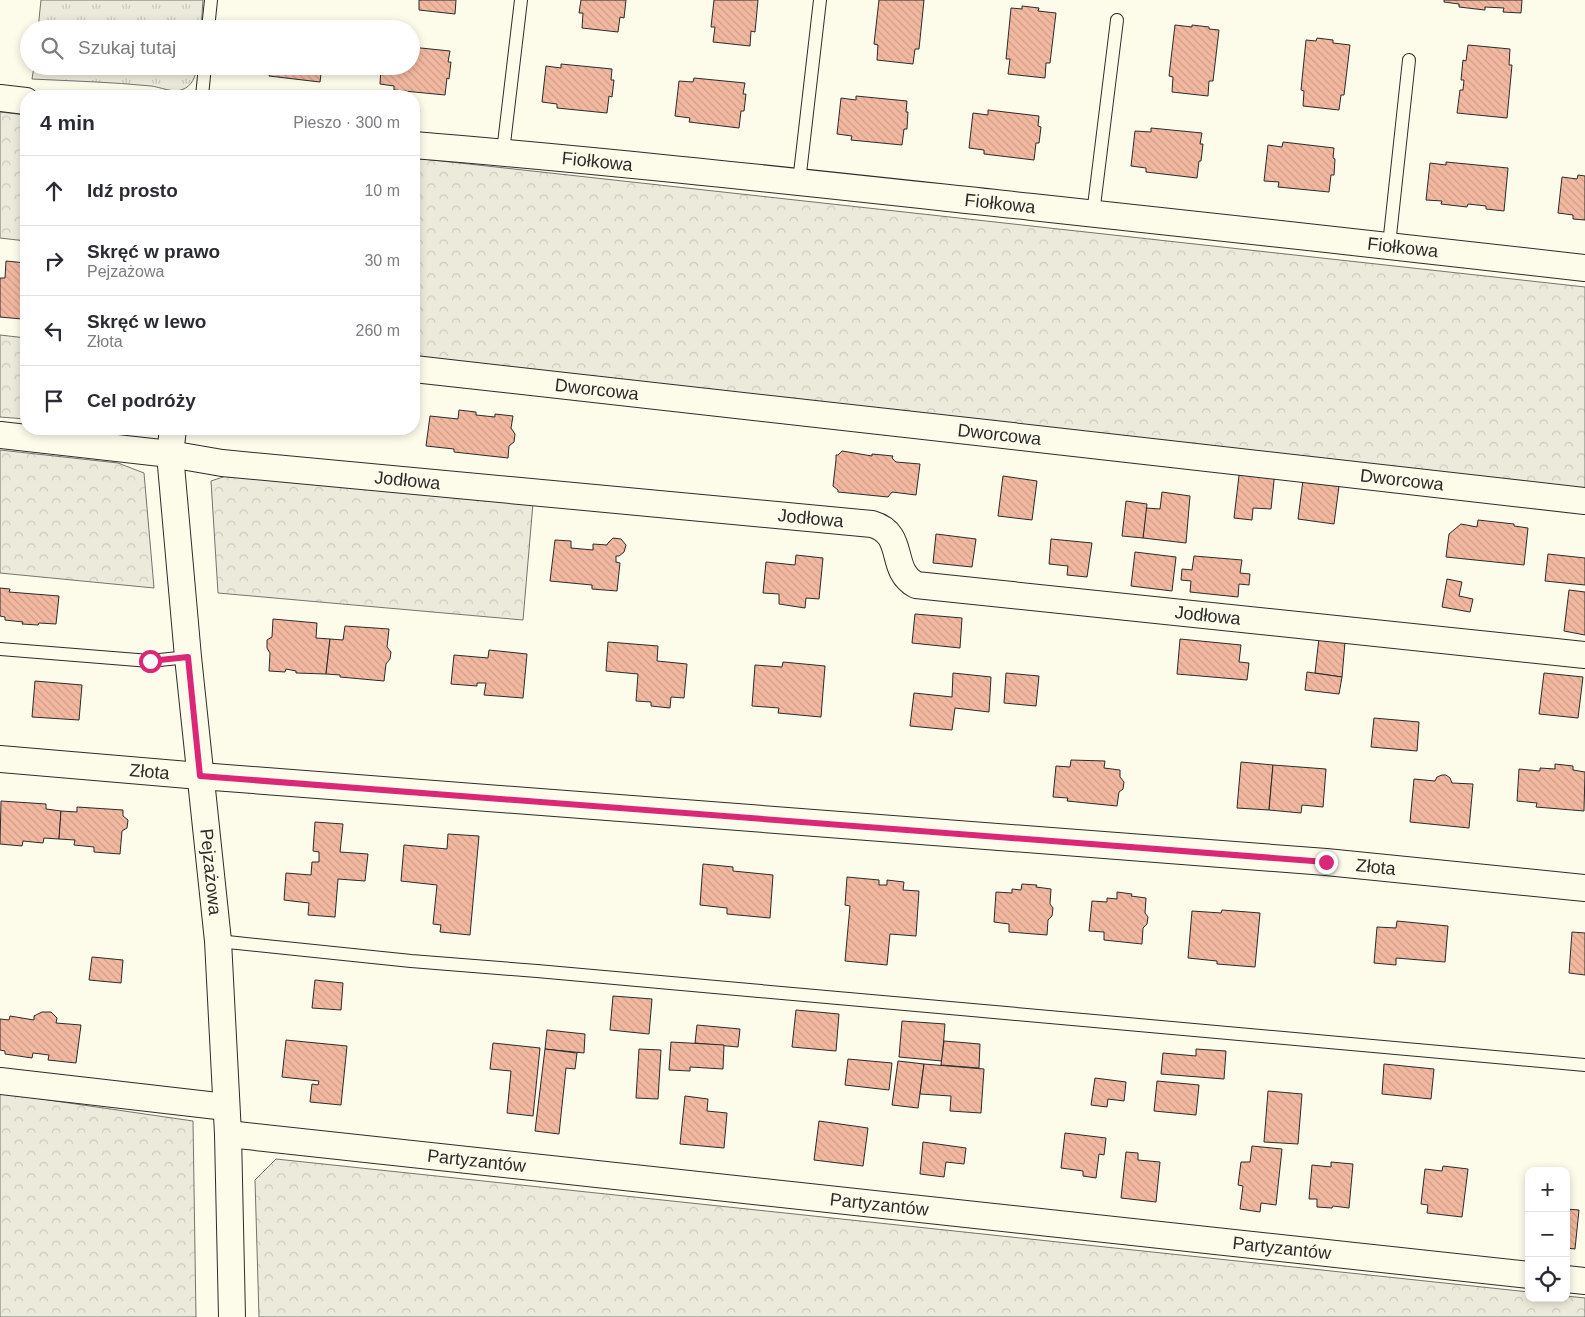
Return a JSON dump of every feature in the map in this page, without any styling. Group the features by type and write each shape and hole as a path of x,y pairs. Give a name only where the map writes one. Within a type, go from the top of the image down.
{"street":[{"path":"0,98 20,100"},
{"name":"Fiołkowa","path":"420,146 503,152 800,182 1389,245 1585,268"},
{"name":"Dworcowa","path":"420,370 962,431 1076,442 1585,501"},
{"name":"Jodłowa","path":"0,435 171,441 222,463 872,524 881,526 890,535 906,578 916,585 1585,655"},
{"name":"Pejzażowa","path":"171,441 188,657 218,941 228,1134 232,1317"},
{"name":"Złota","path":"0,759 1326,862 1585,888"},
{"path":"0,1081 226,1107"},
{"name":"Partyzantów","path":"228,1134 1525,1275"},
{"path":"1570,1279 1585,1281"}],"lane":[{"path":"209,20 211,0"},
{"path":"503,152 521,0"},
{"path":"800,182 820,0"},
{"path":"1093,214 1117,20"},
{"path":"1389,245 1409,60"},
{"path":"202,90 203,75"},
{"path":"0,649 150,661 188,657"},
{"path":"218,941 411,961 1585,1065"}],"green space":[{"path":"41,0 203,0 202,20 39,20"},
{"path":"33,75 195,75 191,84 182,90 169,90 151,86 32,79"},
{"path":"0,112 20,114 20,240 0,238"},
{"path":"420,159 1585,287 1585,495 1074,436 420,357"},
{"path":"0,335 20,337 20,419 0,417"},
{"path":"0,450 118,463 144,473 154,588 0,573"},
{"path":"232,474 533,503 523,620 218,593 211,481"},
{"path":"0,1093 193,1121 196,1317 0,1317"},
{"path":"276,1159 1525,1292 1525,1302 1570,1302 1570,1296 1585,1298 1585,1317 259,1317 255,1180"}],"building":[{"path":"419,0 456,0 455,14 419,10"},
{"path":"581,0 626,0 624,18 620,17 618,32 582,28 583,13 579,13"},
{"path":"714,0 758,0 755,32 751,31 750,46 713,42 715,27 711,27"},
{"path":"879,0 924,0 919,49 915,49 913,64 877,60 878,45 874,44"},
{"path":"1444,0 1522,0 1521,13 1503,12 1504,8 1485,7 1485,10 1459,7 1459,4 1444,2"},
{"path":"1022,6 1039,8 1038,11 1056,13 1050,63 1046,63 1045,78 1008,74 1010,59 1006,59 1011,8 1022,9"},
{"path":"1175,25 1192,27 1192,25 1219,30 1213,81 1209,81 1208,96 1172,92 1173,77 1169,76"},
{"path":"1317,38 1333,40 1333,43 1350,45 1344,95 1341,95 1339,110 1303,106 1304,91 1301,90 1306,40 1316,41"},
{"path":"1468,45 1510,49 1509,65 1512,65 1507,118 1457,113 1460,90 1463,90 1464,80 1461,80 1463,60 1466,61"},
{"path":"420,48 450,51 448,62 451,62 445,95 420,93 420,90 394,90 394,86 380,84 380,75 420,75"},
{"path":"561,64 612,69 611,80 614,80 612,97 609,96 607,113 557,108 557,104 542,102 546,66 561,68"},
{"path":"269,75 321,75 320,82"},
{"path":"694,78 745,83 743,94 746,94 744,111 741,111 739,128 689,122 690,118 675,116 679,81 693,82"},
{"path":"856,96 907,101 907,129 904,129 902,145 851,140 852,136 837,134 841,98 856,100"},
{"path":"988,110 1039,116 1038,126 1041,127 1039,143 1036,143 1034,160 984,154 984,150 969,148 973,113 988,115"},
{"path":"1151,128 1202,133 1200,144 1203,144 1197,178 1146,172 1146,168 1131,166 1135,131 1151,132"},
{"path":"1283,142 1334,148 1334,175 1331,175 1329,192 1278,187 1279,182 1264,181 1268,145 1282,147"},
{"path":"1446,162 1508,168 1504,211 1486,209 1486,206 1468,204 1467,207 1441,204 1442,201 1426,200 1430,163 1446,165"},
{"path":"1578,175 1585,176 1585,220 1573,219 1573,215 1558,213 1562,177 1577,179"},
{"path":"6,261 20,262 20,319 0,317 0,278 5,278"},
{"path":"459,410 476,412 476,415 495,417 495,414 513,416 511,428 515,434 514,442 509,446 508,458 454,452 454,449 426,446 430,416 458,419"},
{"path":"842,451 872,456 872,454 893,456 892,458 896,462 920,464 916,495 892,492 888,497 838,492 833,486 836,455"},
{"path":"1240,467 1275,471 1271,509 1253,508 1252,520 1234,518"},
{"path":"1003,476 1037,481 1032,520 998,516"},
{"path":"1303,480 1339,486 1334,524 1298,519"},
{"path":"1162,492 1190,496 1186,543 1143,538 1146,508 1160,509"},
{"path":"1126,501 1147,504 1143,538 1122,536"},
{"path":"1478,520 1514,524 1514,526 1528,528 1524,565 1446,557 1449,534 1461,524 1477,527"},
{"path":"936,534 976,539 972,567 933,563"},
{"path":"613,538 621,539 626,545 624,552 616,556 616,562 620,563 617,591 592,589 592,585 550,581 555,540 571,541 571,548 593,550 593,544 607,545"},
{"path":"1051,539 1092,543 1087,577 1067,575 1068,566 1049,564"},
{"path":"1135,552 1176,557 1172,591 1131,586"},
{"path":"1548,554 1585,558 1585,585 1545,581"},
{"path":"796,555 823,558 819,599 806,598 805,608 779,604 779,594 763,593 766,562 795,565"},
{"path":"1194,556 1242,560 1240,573 1250,574 1249,585 1239,584 1238,597 1190,592 1191,581 1181,580 1182,569 1192,570"},
{"path":"1447,579 1462,582 1459,596 1473,599 1470,612 1442,607"},
{"path":"0,588 10,589 9,592 59,596 56,624 22,624 23,622 5,620 5,617 0,616"},
{"path":"1569,590 1585,592 1585,635 1564,631"},
{"path":"915,614 962,618 960,648 912,643"},
{"path":"273,619 317,623 316,638 330,639 326,674 296,673 296,671 286,669 285,672 269,671 270,653 267,648 267,640 272,637"},
{"path":"345,626 389,629 387,647 391,652 390,659 386,664 384,681 326,674 330,639 343,640"},
{"path":"1319,638 1345,642 1342,677 1315,673"},
{"path":"1180,639 1241,645 1239,662 1249,663 1247,680 1177,674"},
{"path":"608,642 658,646 657,661 687,664 684,698 671,697 670,708 651,706 651,702 636,701 638,674 606,671"},
{"path":"489,650 527,654 523,698 484,695 486,683 477,683 477,686 451,684 454,655 488,658"},
{"path":"783,662 825,666 821,717 778,713 779,708 752,706 755,665 782,667"},
{"path":"1307,672 1342,677 1339,694 1305,690"},
{"path":"953,673 991,677 989,712 955,708 952,730 910,726 914,693 952,697"},
{"path":"1006,673 1039,676 1036,706 1004,703"},
{"path":"1544,673 1583,677 1578,718 1539,714"},
{"path":"35,681 82,685 79,720 32,717"},
{"path":"1374,718 1419,722 1417,751 1371,747"},
{"path":"1071,760 1105,761 1104,768 1120,770 1120,777 1124,782 1123,789 1119,792 1117,806 1067,801 1068,798 1053,797 1056,766 1070,767"},
{"path":"1241,762 1273,765 1269,810 1237,808"},
{"path":"1555,764 1573,766 1573,770 1585,772 1584,811 1536,807 1537,803 1517,801 1519,769 1540,771 1540,768 1555,769"},
{"path":"1273,765 1326,769 1323,807 1302,805 1301,813 1269,810"},
{"path":"1442,775 1450,778 1452,783 1473,784 1469,828 1410,822 1414,779 1435,781 1437,777"},
{"path":"1,801 46,804 46,809 61,811 59,839 44,838 43,843 23,841 22,846 0,844"},
{"path":"77,807 123,810 123,816 128,820 127,828 122,831 120,854 94,852 94,847 74,845 75,840 59,839 61,811 77,812"},
{"path":"315,822 343,824 340,852 368,854 365,881 338,879 335,917 308,915 309,903 284,900 286,873 311,875 312,862 319,862 319,852 313,851"},
{"path":"448,834 479,836 470,935 440,932 441,925 433,924 437,885 401,881 404,845 447,849"},
{"path":"703,864 733,867 733,871 773,875 770,918 727,914 727,908 700,905"},
{"path":"847,877 879,880 879,885 887,885 887,880 904,882 903,890 919,891 916,936 890,934 887,965 845,961 850,906 845,905"},
{"path":"1022,884 1037,885 1036,887 1051,889 1050,904 1053,908 1052,916 1048,920 1047,935 1009,932 1009,924 994,922 996,892 1012,893 1012,889 1021,890"},
{"path":"1117,892 1146,898 1145,913 1148,917 1147,924 1143,928 1142,944 1104,940 1104,932 1089,931 1092,901 1107,902 1107,898 1117,899"},
{"path":"1222,910 1260,913 1255,967 1217,964 1217,961 1188,958 1192,911 1221,913"},
{"path":"1397,921 1448,926 1445,962 1396,958 1396,965 1374,963 1377,927 1396,928"},
{"path":"1572,932 1585,933 1585,975 1569,973"},
{"path":"92,957 123,960 121,983 89,980"},
{"path":"315,980 343,983 341,1010 312,1008"},
{"path":"613,996 652,999 649,1034 610,1030"},
{"path":"796,1010 839,1014 836,1051 792,1047"},
{"path":"42,1012 51,1012 57,1018 56,1023 81,1025 76,1063 48,1060 49,1055 33,1053 32,1058 5,1054 5,1051 0,1050 0,1019 9,1020 10,1016 34,1020 34,1016"},
{"path":"902,1021 945,1024 942,1061 899,1057"},
{"path":"697,1025 740,1029 738,1047 695,1043"},
{"path":"547,1030 585,1034 584,1053 545,1049"},
{"path":"286,1040 347,1046 341,1105 310,1102 312,1084 318,1085 319,1081 282,1077"},
{"path":"944,1041 980,1044 979,1068 941,1065"},
{"path":"671,1042 724,1045 723,1069 690,1067 690,1071 669,1070"},
{"path":"493,1043 540,1048 533,1116 507,1113 511,1071 490,1069"},
{"path":"545,1049 577,1053 575,1069 566,1068 559,1134 535,1131"},
{"path":"639,1049 661,1050 658,1099 636,1098"},
{"path":"1196,1049 1226,1051 1224,1079 1161,1074 1163,1053 1196,1056"},
{"path":"848,1059 892,1063 889,1090 845,1085"},
{"path":"898,1061 924,1064 918,1108 892,1105"},
{"path":"924,1064 984,1069 981,1113 950,1111 951,1096 920,1094"},
{"path":"1384,1064 1434,1069 1431,1099 1382,1094"},
{"path":"1095,1078 1126,1082 1124,1101 1108,1099 1107,1107 1091,1105"},
{"path":"1157,1081 1199,1085 1196,1115 1154,1111"},
{"path":"1268,1091 1302,1094 1298,1144 1264,1142"},
{"path":"685,1096 708,1099 707,1111 727,1113 724,1148 680,1144"},
{"path":"819,1121 868,1128 863,1166 814,1160"},
{"path":"1065,1133 1106,1138 1104,1155 1099,1154 1096,1178 1083,1176 1083,1171 1061,1168"},
{"path":"923,1142 966,1148 964,1164 946,1162 944,1177 920,1174"},
{"path":"1252,1146 1282,1149 1276,1205 1261,1203 1260,1212 1240,1209 1243,1186 1238,1185 1241,1162 1250,1162"},
{"path":"1126,1152 1138,1153 1138,1160 1160,1162 1156,1202 1121,1198"},
{"path":"1331,1162 1353,1164 1349,1208 1317,1207 1317,1199 1309,1199 1312,1165 1331,1167"},
{"path":"1443,1166 1468,1169 1462,1217 1427,1213 1428,1205 1421,1204 1425,1169 1442,1171"},
{"path":"1570,1209 1579,1210 1575,1249 1570,1248"}],"route":[{"path":"150,661 188,657 200,776 1326,862"}]}
